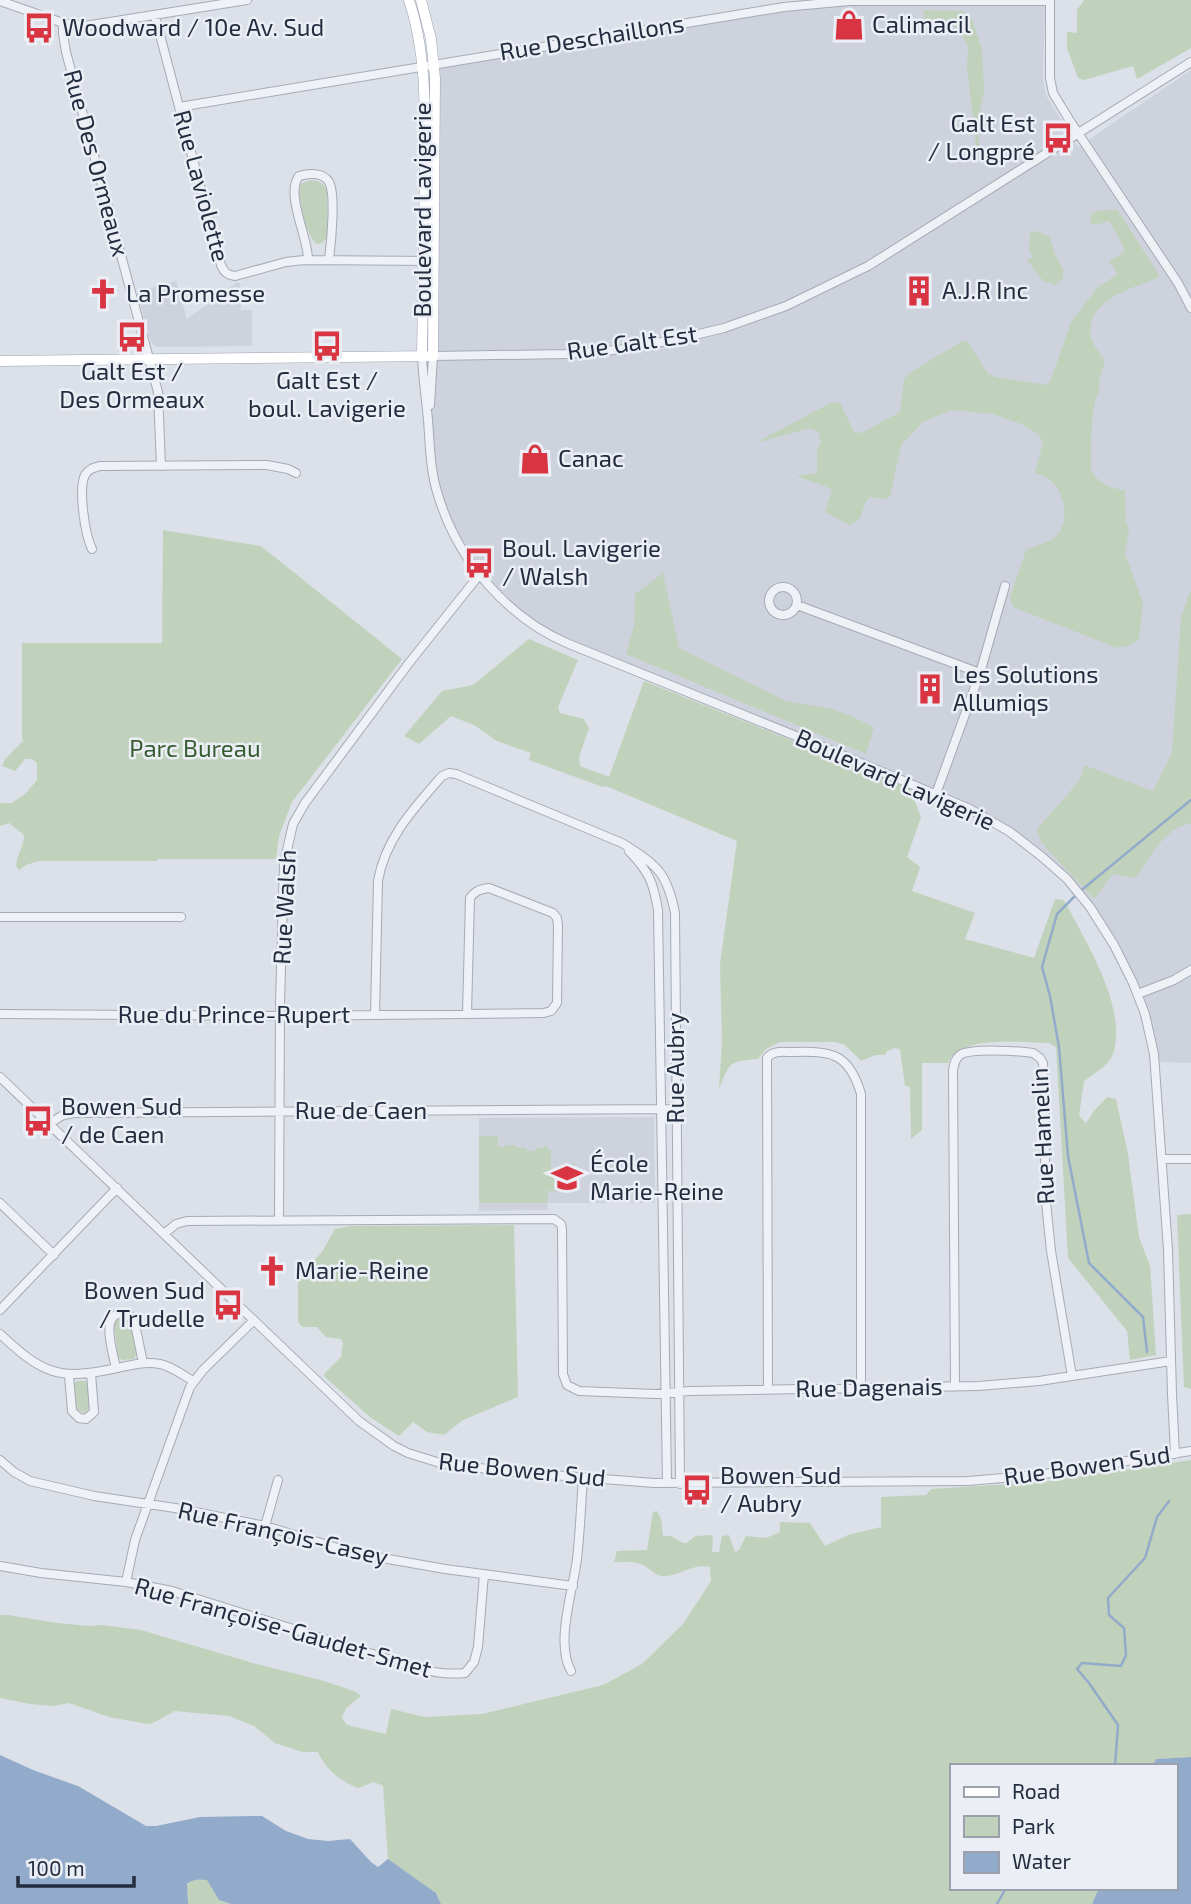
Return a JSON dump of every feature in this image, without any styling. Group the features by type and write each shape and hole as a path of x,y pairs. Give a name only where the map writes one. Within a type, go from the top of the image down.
{"main road":[{"name":"Boulevard Lavigerie","path":"410,0 416,21 422,66 429,261"},
{"name":"Boulevard Lavigerie","path":"421,0 434,64 428,356"},
{"name":"Rue Galt Est","path":"0,361 428,356"}],"street":[{"path":"0,1 63,23 97,26 247,0"},
{"name":"Rue Deschaillons","path":"180,107 808,4 900,0 1051,1"},
{"path":"1051,1 1051,85 1057,101 1178,283 1191,308"},
{"name":"Rue Laviolette","path":"155,16 224,271 235,276 308,259 429,261"},
{"name":"Rue Des Ormeaux","path":"63,23 62,34 66,52 159,402 161,466"},
{"name":"Rue Galt Est","path":"428,356 554,354 626,349 692,336 759,317 810,296 868,266 1191,62"},
{"path":"308,259 295,185 299,176 313,174 323,176 331,184 332,230 329,260"},
{"name":"Boulevard Lavigerie","path":"428,356 433,375 428,422 433,478 438,496 458,541 480,574 516,612 551,636 970,809 1010,832 1041,856 1066,879 1098,918 1138,994 1154,1054 1169,1257 1175,1454"},
{"path":"92,549 86,535 83,482 89,471 100,466 267,465 296,473"},
{"name":"Rue Walsh","path":"279,1220 284,863 293,824 305,803 408,663 480,574"},
{"path":"936,794 980,673 1005,586"},
{"path":"797,605 980,673"},
{"name":"Rue Aubry","path":"375,1015 378,881 381,864 410,813 442,776 456,774 622,843 646,858 665,878 676,913 680,1483"},
{"name":"Rue Aubry","path":"622,843 646,869 654,888 658,909 667,1483"},
{"name":"Rue du Prince-Rupert","path":"0,1014 280,1016 544,1013 551,1011 557,1003 558,925 553,913 489,888 474,892 470,898 467,1013"},
{"path":"0,917 181,917"},
{"path":"1138,994 1191,970"},
{"path":"768,1390 767,1058 777,1052 818,1051 834,1055 855,1074 860,1094 862,1389"},
{"name":"Rue Hamelin","path":"955,1387 953,1070 958,1056 971,1051 1033,1053 1043,1063 1046,1202 1051,1251 1072,1376"},
{"name":"Rue Bowen Sud","path":"0,1077 359,1421 387,1442 408,1453 453,1465 583,1478 680,1483 968,1481 1038,1475 1191,1451"},
{"name":"Rue de Caen","path":"49,1124 63,1115 75,1113 676,1109"},
{"path":"1163,1159 1191,1159"},
{"path":"0,1310 117,1188"},
{"path":"0,1203 54,1255"},
{"name":"Rue Dagenais","path":"279,1220 541,1218 558,1221 562,1228 564,1374 567,1385 579,1391 666,1393 955,1387 1009,1384 1171,1361"},
{"path":"164,1234 176,1224 187,1221 279,1220"},
{"path":"116,1368 109,1326 113,1317 118,1314 125,1313 134,1321 143,1363"},
{"path":"126,1582 133,1548 193,1381 254,1320"},
{"path":"0,1334 36,1364 60,1373 91,1373 143,1363 165,1365 193,1381"},
{"path":"69,1375 72,1411 79,1419 86,1419 94,1412 91,1373"},
{"name":"Rue François-Casey","path":"0,1461 30,1480 94,1496 265,1526 354,1553 573,1586"},
{"path":"571,1671 565,1646 583,1478"},
{"path":"265,1526 278,1479"},
{"name":"Rue Françoise-Gaudet-Smet","path":"0,1566 51,1575 126,1582 180,1593 414,1667 452,1675 465,1673 474,1662 478,1647 484,1574"}],"shaded area":[{"path":"1045,2 1045,90 1078,147 1191,70 1191,1063 1155,1062 1150,1036 1124,963 1066,879 987,818 532,625 472,564 438,496 428,422 429,66 803,4"},
{"path":"176,281 187,319 236,283 240,283 241,310 252,310 252,346 157,347 151,343 137,292"},
{"name":"École Marie-Reine","path":"654,1117 655,1203 548,1203 547,1210 479,1211 479,1118"}],"green space":[{"path":"1084,0 1191,0 1191,48 1137,79 1133,66 1084,80 1078,78 1067,48 1067,32 1077,33 1077,10"},
{"path":"924,10 962,11 972,18 982,50 984,91 977,125 980,149 977,155 967,44 958,30 950,24 923,20"},
{"path":"311,180 321,182 327,190 328,237 317,244 306,225 300,198 300,184"},
{"path":"1117,209 1159,275 1102,305 1091,324 1092,340 1105,361 1092,419 1091,470 1105,484 1125,490 1126,522 1129,531 1125,554 1143,603 1139,640 1117,648 1013,607 1010,597 1026,550 1056,536 1064,517 1058,490 1050,480 1035,472 1043,442 1038,434 1021,424 992,414 951,410 923,422 901,445 890,497 870,497 859,520 849,525 825,512 832,489 796,476 817,473 817,449 821,444 819,433 811,428 755,443 832,402 840,403 854,432 861,433 900,412 904,379 908,374 962,341 967,341 988,374 1047,385 1071,322 1098,287 1118,274 1109,261 1124,252 1124,248 1109,221 1095,225 1090,223 1091,214"},
{"path":"1036,231 1050,237 1055,255 1063,269 1063,278 1056,285 1043,281 1027,260 1033,257 1029,250 1030,232"},
{"name":"Parc Bureau","path":"163,530 261,546 402,659 292,802 279,836 276,859 39,861 19,870 16,866 24,835 9,823 0,826 0,803 12,803 25,794 37,780 37,763 32,759 25,759 15,771 2,766 5,759 24,740 22,643 162,643"},
{"path":"663,573 679,648 786,701 832,709 874,727 866,754 626,654 634,626 635,594"},
{"path":"1191,589 1191,823 1172,831 1158,845 1135,878 1113,874 1094,899 1046,848 1037,829 1080,780 1084,765 1153,791 1172,753 1181,617"},
{"path":"529,639 578,660 558,707 560,713 584,719 589,728 579,757 580,766 609,777 644,681 910,788 921,817 907,857 920,867 912,891 975,913 965,939 1034,958 1055,899 1064,900 1092,953 1109,993 1116,1033 1112,1056 1102,1068 1084,1081 1079,1116 1086,1123 1107,1097 1116,1099 1128,1154 1139,1237 1150,1266 1156,1355 1130,1360 1127,1331 1068,1258 1056,1047 1049,1043 992,1042 964,1048 954,1054 948,1063 922,1063 922,1130 911,1139 910,1087 905,1086 900,1049 894,1048 885,1055 876,1055 861,1061 845,1045 835,1042 780,1042 766,1049 758,1059 732,1064 719,1088 722,1042 720,964 737,841 606,786 529,760 531,753 497,741 474,725 451,716 419,744 404,736 442,691 473,685"},
{"path":"479,1136 498,1136 498,1145 503,1148 516,1145 517,1148 535,1151 535,1148 547,1146 548,1150 551,1150 551,1172 566,1172 567,1164 575,1164 575,1191 548,1191 547,1203 479,1203"},
{"path":"1191,1214 1191,1389 1184,1387 1177,1215"},
{"path":"514,1225 518,1397 463,1420 444,1435 427,1432 413,1422 399,1436 371,1418 325,1377 324,1374 341,1357 343,1343 341,1339 326,1337 317,1327 302,1327 298,1322 298,1281 300,1275 322,1252 335,1229 350,1226"},
{"path":"122,1318 129,1323 133,1332 137,1353 134,1359 118,1358 114,1323"},
{"path":"88,1381 90,1403 84,1413 78,1409 75,1401 74,1383"},
{"path":"1191,1460 1191,1757 1156,1759 1154,1764 950,1764 950,1890 1098,1890 1092,1904 441,1904 436,1893 388,1859 383,1786 374,1782 358,1788 352,1785 330,1769 318,1752 302,1752 275,1743 254,1726 229,1716 175,1711 151,1724 109,1717 69,1703 53,1706 0,1698 0,1615 8,1615 57,1623 141,1630 324,1681 361,1696 346,1708 342,1718 347,1725 386,1734 391,1709 425,1717 482,1714 603,1685 642,1664 683,1624 711,1581 710,1567 699,1566 662,1576 641,1564 614,1562 617,1551 647,1550 653,1512 657,1511 661,1519 663,1536 671,1536 687,1543 695,1536 713,1535 712,1552 719,1552 722,1536 729,1535 735,1552 739,1550 746,1536 766,1538 780,1532 780,1522 810,1523 825,1546 848,1535 881,1527 881,1497 926,1495 931,1489 1041,1482"},
{"path":"207,1879 219,1900 231,1904 188,1904 187,1885"}],"water":[{"path":"0,1755 78,1786 146,1826 200,1817 262,1816 286,1831 308,1839 350,1839 378,1867 388,1859 436,1893 441,1904 231,1904 219,1900 207,1880 194,1880 187,1884 188,1904 0,1904"},
{"path":"1191,1757 1191,1904 1092,1904 1098,1890 1177,1890 1177,1764 1154,1764 1156,1759"}],"waterway":[{"path":"1147,1352 1143,1317 1089,1263 1068,1156 1059,1047 1042,967 1057,914 1078,893 1191,800"},
{"path":"1115,1764 1118,1725 1077,1669 1082,1663 1121,1666 1126,1655 1124,1628 1109,1615 1108,1598 1145,1558 1157,1517 1169,1501"},
{"path":"997,1904 1005,1890"}],"place":[{"name":"Calimacil","path":"849,25"},
{"name":"Woodward / 10e Av. Sud","path":"39,28"},
{"name":"Galt Est / Longpré","path":"1058,138"},
{"name":"A.J.R Inc","path":"919,291"},
{"name":"La Promesse","path":"103,294"},
{"name":"Galt Est / Des Ormeaux","path":"132,337"},
{"name":"Galt Est / boul. Lavigerie","path":"327,346"},
{"name":"Canac","path":"535,459"},
{"name":"Boul. Lavigerie / Walsh","path":"479,563"},
{"name":"Les Solutions Allumiqs","path":"930,689"},
{"name":"Bowen Sud / de Caen","path":"38,1121"},
{"name":"École Marie-Reine","path":"567,1178"},
{"name":"Marie-Reine","path":"272,1271"},
{"name":"Bowen Sud / Trudelle","path":"228,1305"},
{"name":"Bowen Sud / Aubry","path":"697,1490"}]}
